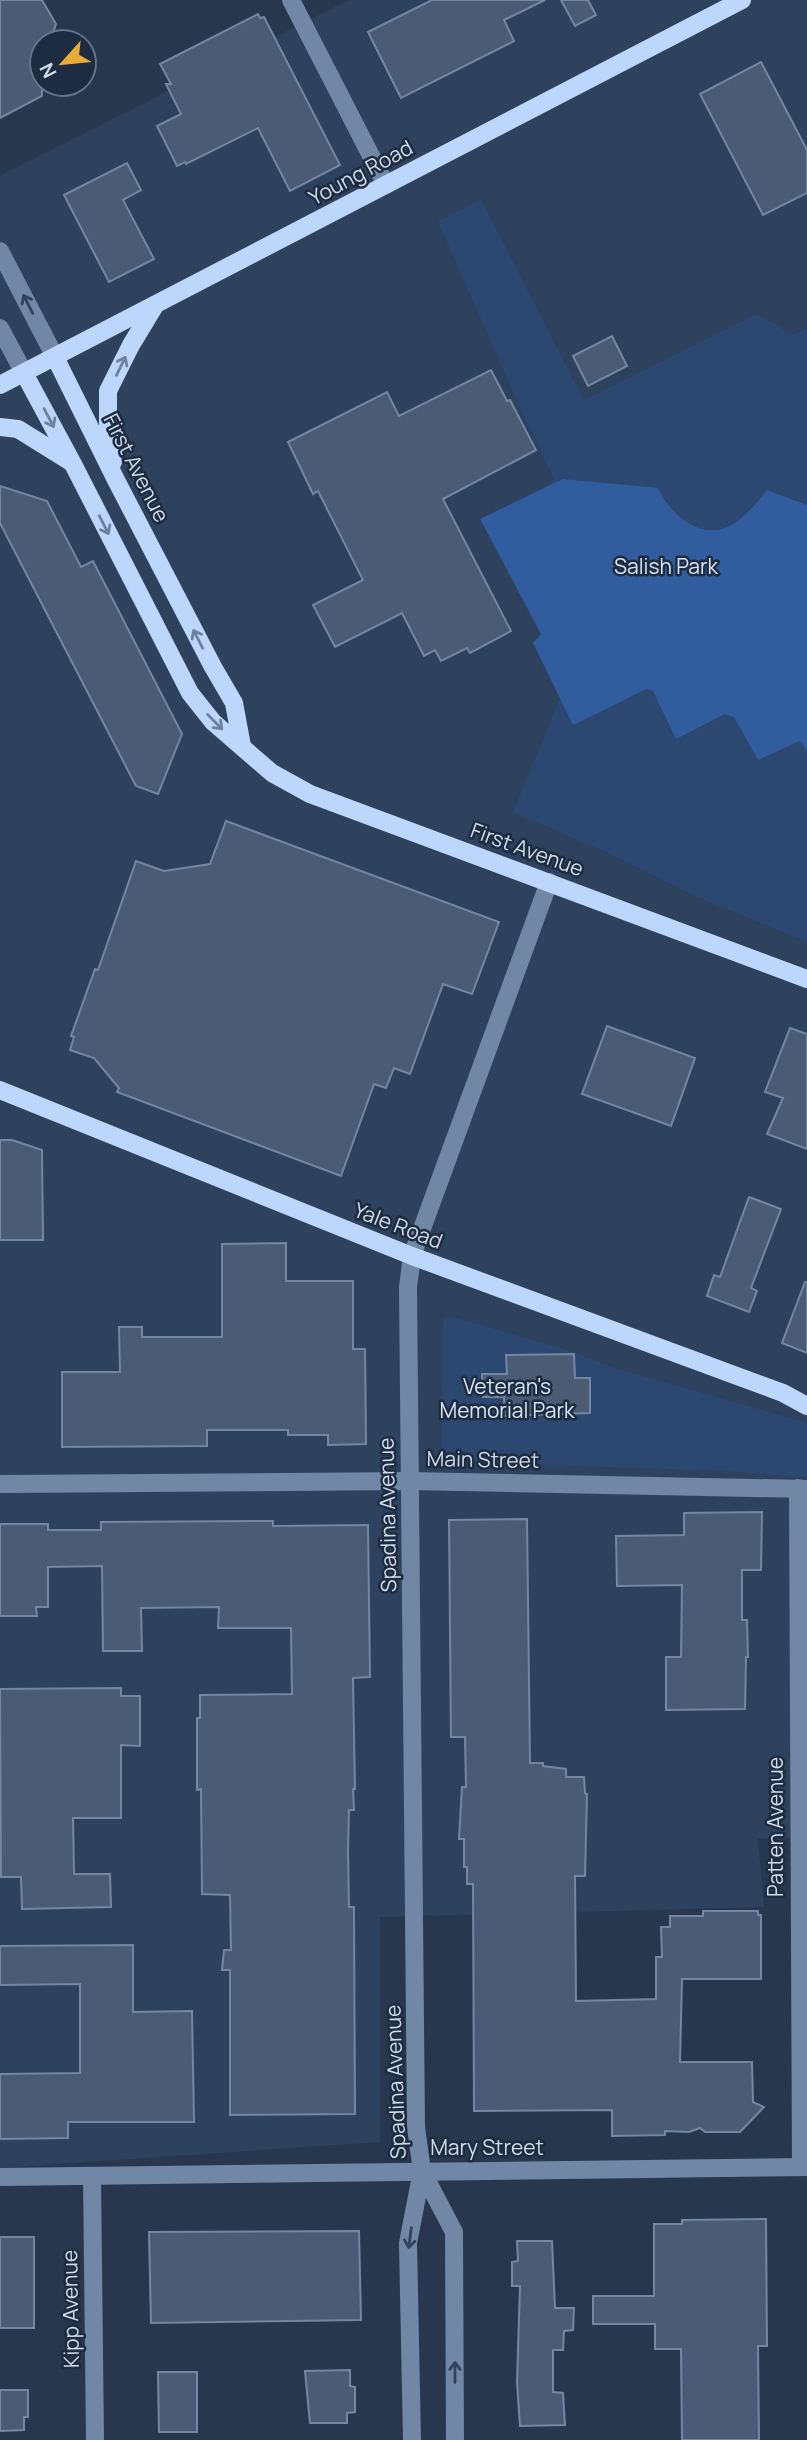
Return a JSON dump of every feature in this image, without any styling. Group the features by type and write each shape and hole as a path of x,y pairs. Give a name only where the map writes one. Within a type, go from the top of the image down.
{"main road":[{"name":"Young Road","path":"0,386 386,185 720,5 742,0"},
{"path":"116,480 108,429 108,391 131,345 155,306"},
{"name":"First Avenue","path":"55,357 212,667 234,703 242,746"},
{"name":"First Avenue","path":"24,373 190,693 213,722 272,773 310,794 807,979"},
{"path":"0,427 18,429 73,464"},
{"name":"Yale Road","path":"0,1090 412,1256 783,1393 807,1406"},
{"name":"Yale Road","path":"783,1393 807,1398"}],"street":[{"path":"291,0 386,185"},
{"name":"First Avenue","path":"0,251 55,357"},
{"name":"First Avenue","path":"0,328 24,373"},
{"name":"Spadina Avenue","path":"412,2440 408,2243 422,2171 416,2127 408,1287 412,1256 549,882"},
{"name":"Main Street","path":"0,1484 410,1481 746,1489 804,1487"},
{"name":"Patten Avenue","path":"804,1487 804,2167"},
{"name":"Mary Street","path":"0,2177 804,2167"},
{"name":"Spadina Avenue","path":"422,2171 454,2232 455,2440"},
{"name":"Kipp Avenue","path":"92,2177 95,2440"}],"shaded area":[{"path":"349,0 807,0 807,1837 758,1839 764,1907 380,1917 380,2142 0,2168 0,175"},
{"path":"563,479 658,488 677,514 695,527 706,530 716,530 733,524 749,511 767,490 807,505 807,751 800,741 758,760 734,717 725,714 676,739 653,691 647,689 573,725 533,643 541,634 480,519"}],"green space":[{"name":"Salish Park","path":"481,199 584,400 757,314 793,335 807,329 807,942 693,895 603,851 513,812 560,698 533,643 541,634 480,519 555,481 438,222"},
{"name":"Veteran's Memorial Park","path":"451,1316 564,1349 618,1369 802,1421 807,1424 807,1476 471,1463 460,1452 441,1453 443,1322"}],"building":[{"path":"0,0 42,0 56,24 55,28 28,28 28,98 38,98 0,118"},
{"path":"432,0 545,0 504,20 514,41 401,98 368,32"},
{"path":"561,0 588,0 596,15 575,26"},
{"path":"258,14 260,18 264,17 340,165 290,191 258,128 177,166 157,126 181,114 166,84 171,84 160,64"},
{"path":"761,62 807,150 807,193 763,215 700,94"},
{"path":"127,163 141,190 123,200 154,259 109,282 64,195"},
{"path":"612,336 627,366 588,386 573,356"},
{"path":"491,370 536,450 443,499 511,631 470,653 467,648 441,661 435,650 424,656 402,613 335,647 313,605 363,580 318,491 313,494 288,442 387,392 399,416"},
{"path":"0,486 47,501 81,567 93,561 182,734 158,794 136,786 0,523"},
{"path":"226,821 499,922 472,994 443,984 410,1074 394,1068 386,1088 374,1084 341,1176 117,1092 119,1088 94,1058 70,1050 74,1037 71,1036 95,969 98,970 136,861 164,871 210,864"},
{"path":"607,1026 695,1058 671,1126 582,1094"},
{"path":"790,1028 807,1034 807,1149 767,1134 783,1098 765,1092"},
{"path":"0,1140 12,1140 42,1150 43,1240 0,1240"},
{"path":"749,1197 781,1209 751,1288 757,1291 749,1312 707,1296 714,1275 720,1277"},
{"path":"286,1243 286,1281 353,1281 353,1349 365,1349 366,1444 328,1445 328,1435 288,1435 288,1430 207,1430 207,1446 62,1447 62,1372 120,1372 119,1327 142,1327 142,1337 222,1337 222,1244"},
{"path":"807,1282 807,1353 782,1343"},
{"path":"574,1354 575,1378 590,1378 590,1413 504,1416 504,1397 483,1397 482,1374 507,1374 506,1355"},
{"path":"762,1512 761,1570 742,1570 742,1620 747,1620 748,1657 745,1709 666,1710 666,1657 681,1657 682,1585 617,1586 616,1536 684,1535 684,1513"},
{"path":"527,1519 530,1763 543,1763 543,1766 566,1769 566,1777 584,1777 587,1794 585,1876 575,1876 576,2001 656,1999 656,1957 662,1957 661,1927 670,1927 670,1916 703,1916 703,1911 758,1911 758,1915 761,1915 761,1979 682,1979 680,2062 752,2062 753,2102 764,2107 740,2132 705,2132 700,2128 689,2132 665,2131 665,2135 612,2136 612,2110 474,2111 473,1884 467,1884 464,1839 459,1839 462,1787 466,1787 465,1737 451,1737 449,1520"},
{"path":"273,1521 273,1526 368,1525 370,1677 353,1678 355,1789 354,1810 349,1810 348,1852 349,1907 354,1907 355,2114 230,2115 230,1970 222,1970 224,1950 231,1950 230,1895 202,1894 197,1718 200,1718 200,1695 292,1694 291,1628 218,1628 219,1607 141,1608 142,1651 103,1651 102,1566 48,1567 48,1607 36,1607 37,1616 0,1616 0,1524 48,1524 48,1530 101,1530 101,1522"},
{"path":"121,1688 121,1696 140,1696 140,1746 121,1745 121,1818 73,1818 74,1874 110,1874 111,1907 22,1909 21,1877 1,1877 0,1689"},
{"path":"133,1945 133,2012 192,2011 194,2122 68,2122 68,2138 0,2139 0,2074 80,2073 80,1984 0,1985 0,1946"},
{"path":"766,2219 767,2346 758,2346 759,2440 682,2440 681,2349 655,2349 655,2324 593,2324 593,2296 654,2296 654,2224 682,2224 682,2220"},
{"path":"359,2231 361,2320 151,2323 149,2232"},
{"path":"0,2237 34,2237 34,2328 0,2328"},
{"path":"517,2241 552,2241 555,2308 574,2308 573,2330 564,2331 563,2350 553,2350 553,2392 563,2393 565,2425 520,2426 517,2382 520,2286 512,2286 512,2262 518,2261"},
{"path":"350,2370 350,2386 355,2387 355,2412 347,2413 347,2423 310,2423 305,2371"},
{"path":"158,2372 197,2372 197,2432 159,2432"},
{"path":"0,2390 28,2390 28,2417 24,2417 24,2430 0,2431"}]}
